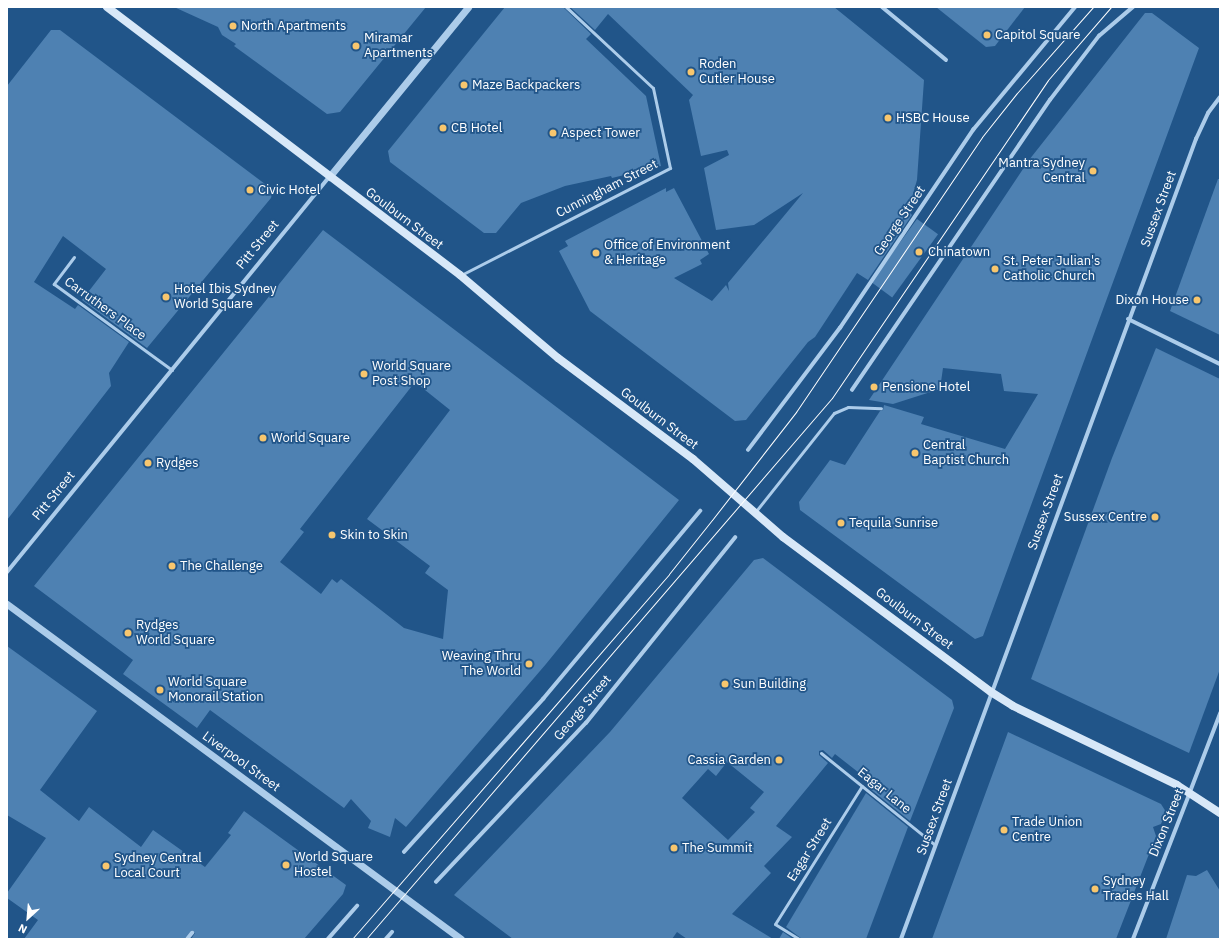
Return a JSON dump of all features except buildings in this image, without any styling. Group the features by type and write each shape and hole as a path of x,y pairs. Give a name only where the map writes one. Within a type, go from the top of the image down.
{"main road":[{"name":"Goulburn Street","path":"107,7 460,276 558,358 693,460 783,537 991,692 1013,706 1190,792 1220,814"}],"street":[{"name":"Pitt Street","path":"7,572 468,7"},
{"path":"882,7 946,60"},
{"name":"George Street","path":"748,450 840,328 973,130 1074,7"},
{"path":"852,390 1050,100 1099,36 1133,7"},
{"name":"Sussex Street","path":"901,939 1128,319 1202,124 1220,97"},
{"path":"1128,319 1220,364"},
{"path":"404,852 543,699 700,510"},
{"name":"George Street","path":"436,882 586,723 734,538"},
{"name":"Liverpool Street","path":"7,604 461,939"},
{"name":"Dixon Street","path":"1133,939 1220,714"},
{"path":"328,939 357,906"},
{"path":"386,939 392,932"},
{"path":"188,939 192,933"}],"lane":[{"name":"Cunningham Street","path":"460,276 670,168 653,88 566,7"},
{"name":"Carruthers Place","path":"74,257 54,284 172,370"},
{"path":"755,512 834,413 848,407 881,408"},
{"name":"Eagar Lane","path":"820,753 935,845"},
{"name":"Eagar Street","path":"799,939 775,924 862,786"}],"tram line":[{"path":"352,939 669,574 712,520 796,412 982,137 1017,93 1093,7"},
{"path":"366,939 832,398 1048,80 1111,7"}],"place":[{"name":"North Apartments","path":"233,26"},
{"name":"Capitol Square","path":"987,35"},
{"name":"Miramar Apartments","path":"356,46"},
{"name":"Roden Cutler House","path":"691,72"},
{"name":"Maze Backpackers","path":"464,85"},
{"name":"HSBC House","path":"888,118"},
{"name":"CB Hotel","path":"443,128"},
{"name":"Aspect Tower","path":"553,133"},
{"name":"Mantra Sydney Central","path":"1093,171"},
{"name":"Civic Hotel","path":"250,190"},
{"name":"Chinatown","path":"919,252"},
{"name":"Office of Environment & Heritage","path":"596,253"},
{"name":"St. Peter Julian's Catholic Church","path":"995,269"},
{"name":"Hotel Ibis Sydney World Square","path":"166,297"},
{"name":"Dixon House","path":"1197,300"},
{"name":"World Square Post Shop","path":"364,374"},
{"name":"Pensione Hotel","path":"874,387"},
{"name":"World Square","path":"263,438"},
{"name":"Central Baptist Church","path":"915,453"},
{"name":"Rydges","path":"148,463"},
{"name":"Sussex Centre","path":"1155,517"},
{"name":"Tequila Sunrise","path":"841,523"},
{"name":"Skin to Skin","path":"332,535"},
{"name":"The Challenge","path":"172,566"},
{"name":"Rydges World Square","path":"128,633"},
{"name":"Weaving Thru The World","path":"529,664"},
{"name":"Sun Building","path":"725,684"},
{"name":"World Square Monorail Station","path":"160,690"},
{"name":"Cassia Garden","path":"779,760"},
{"name":"Trade Union Centre","path":"1004,830"},
{"name":"The Summit","path":"674,848"},
{"name":"World Square Hostel","path":"286,865"},
{"name":"Sydney Central Local Court","path":"106,866"},
{"name":"Sydney Trades Hall","path":"1095,889"}]}
